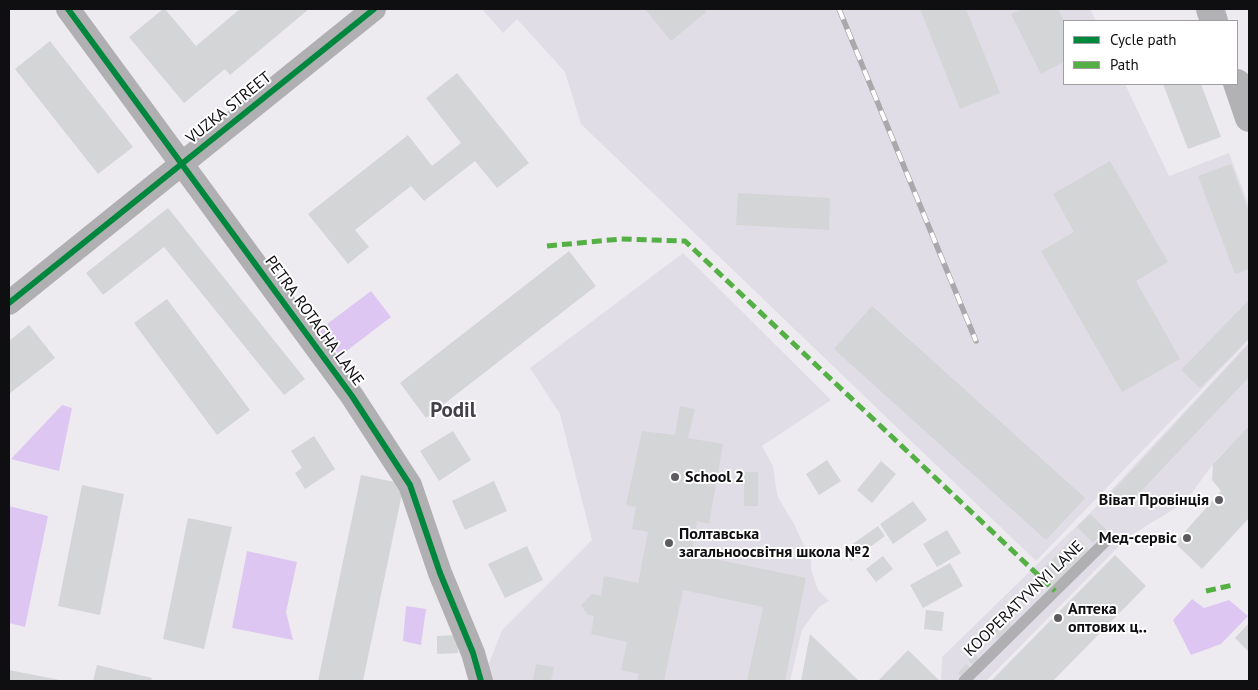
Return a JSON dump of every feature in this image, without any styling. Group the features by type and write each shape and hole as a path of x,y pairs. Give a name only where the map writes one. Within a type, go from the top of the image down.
{"main road":[{"path":"1238,85 1249,118"}],"street":[{"name":"PETRA ROTACHA LANE","path":"68,9 352,396 410,485 440,573 473,653 481,681"},
{"name":"VUZKA STREET","path":"9,303 374,9"}],"lane":[{"name":"KOOPERATYVNYI LANE","path":"964,681 1108,539"}],"shaded area":[{"path":"482,9 1090,9 1096,20 1063,20 1063,85 1125,85 1169,176 1229,153 1249,206 1249,340 1036,561 581,124 565,72 517,19 503,33"},
{"name":"School 2","path":"683,253 831,400 762,446 773,466 778,497 794,524 811,561 811,569 818,590 829,601 820,606 802,630 790,681 486,681 488,666 502,630 592,540 560,414 530,368"},
{"path":"371,291 391,317 340,356 319,330"},
{"path":"1249,342 1249,427 1217,459 1184,503 1128,537 986,681 941,681 942,657 1090,513"},
{"path":"62,405 72,408 59,471 11,459"},
{"path":"9,506 48,516 25,627 9,623"},
{"path":"247,551 297,562 286,612 293,640 232,628"},
{"path":"1192,599 1204,608 1229,600 1248,616 1221,644 1191,655 1173,620"},
{"path":"406,606 426,609 421,645 403,641"}],"building":[{"path":"163,9 196,46 240,9 309,9 230,75 225,69 184,103 129,37"},
{"path":"645,9 704,9 706,12 671,41"},
{"path":"920,9 966,9 1000,93 960,109"},
{"path":"1022,9 1058,9 1064,20 1063,63 1041,74 1011,14"},
{"path":"50,41 133,147 98,174 15,69"},
{"path":"457,73 529,163 497,188 475,161 424,201 411,186 355,230 369,247 348,264 308,214 408,135 432,166 461,143 426,98"},
{"path":"1163,85 1201,85 1221,137 1188,149"},
{"path":"1110,161 1168,262 1136,281 1180,359 1122,392 1041,251 1074,232 1053,194"},
{"path":"1231,164 1249,212 1249,269 1235,274 1198,176"},
{"path":"738,193 830,198 829,230 736,225"},
{"path":"168,208 305,379 284,395 164,247 103,295 86,273"},
{"path":"569,251 596,286 426,418 400,383"},
{"path":"167,299 250,410 217,435 134,323"},
{"path":"1249,300 1249,338 1200,388 1181,370"},
{"path":"872,306 1085,498 1046,540 834,349"},
{"path":"29,325 55,358 9,394 9,341"},
{"path":"1249,344 1249,377 1126,507 1112,492"},
{"name":"Полтавська загальноосвітня школа №2","path":"680,406 695,409 688,438 723,444 709,524 697,521 691,554 806,578 785,681 747,681 763,607 683,590 664,681 637,681 639,674 621,670 627,642 591,634 594,616 588,615 581,605 592,594 601,596 604,576 638,583 648,532 632,529 636,507 626,505 642,431 675,435"},
{"path":"1249,428 1249,518 1202,569 1175,543 1221,491 1212,480 1213,464"},
{"path":"453,431 471,460 439,481 420,451"},
{"path":"314,436 335,469 305,489 295,473 302,468 291,451"},
{"path":"827,460 841,481 819,495 806,474"},
{"path":"881,461 896,474 872,503 857,490"},
{"path":"744,472 758,472 758,506 744,506"},
{"path":"361,475 404,484 363,681 318,681"},
{"path":"494,481 507,511 465,530 452,501"},
{"path":"82,485 124,494 100,615 58,606"},
{"path":"913,501 927,520 893,544 880,524"},
{"path":"1090,514 1106,529 1093,543 1077,527"},
{"path":"188,518 232,527 204,649 163,639"},
{"path":"878,526 885,536 851,561 844,550"},
{"path":"947,530 961,553 937,567 923,544"},
{"path":"1075,536 1090,551 1056,587 1040,572"},
{"path":"527,546 543,580 505,598 488,564"},
{"path":"1115,555 1146,586 1053,681 991,681"},
{"path":"883,556 893,569 876,582 866,569"},
{"path":"950,563 963,586 923,608 910,585"},
{"path":"926,610 944,612 942,631 924,629"},
{"path":"1004,618 1015,629 1001,643 991,632"},
{"path":"1249,623 1249,652 1235,638"},
{"path":"810,634 859,681 801,681"},
{"path":"457,635 458,653 437,654 437,636"},
{"path":"908,650 940,681 878,681"},
{"path":"975,654 980,660 974,666 968,660"},
{"path":"536,664 554,667 551,681 533,681"},
{"path":"966,664 971,669 964,678 958,673"},
{"path":"97,665 152,678 151,681 93,681"},
{"path":"9,670 60,680 60,681 9,681"}],"railway":[{"path":"839,9 976,341"}],"marked path":[{"path":"547,246 621,239 685,241 1055,591"},
{"path":"1206,591 1233,585"}],"cycle path":[{"path":"68,9 352,396 410,485 440,573 473,653 481,681"},
{"path":"9,303 374,9"}],"place":[{"name":"School 2","path":"675,477"},
{"name":"Віват Провінція","path":"1219,500"},
{"name":"Мед-сервіс","path":"1187,538"},
{"name":"Полтавська загальноосвітня школа №2","path":"669,543"},
{"name":"Аптека оптових ц‥","path":"1058,618"}],"district":[{"name":"Podil","path":"453,411"}]}
